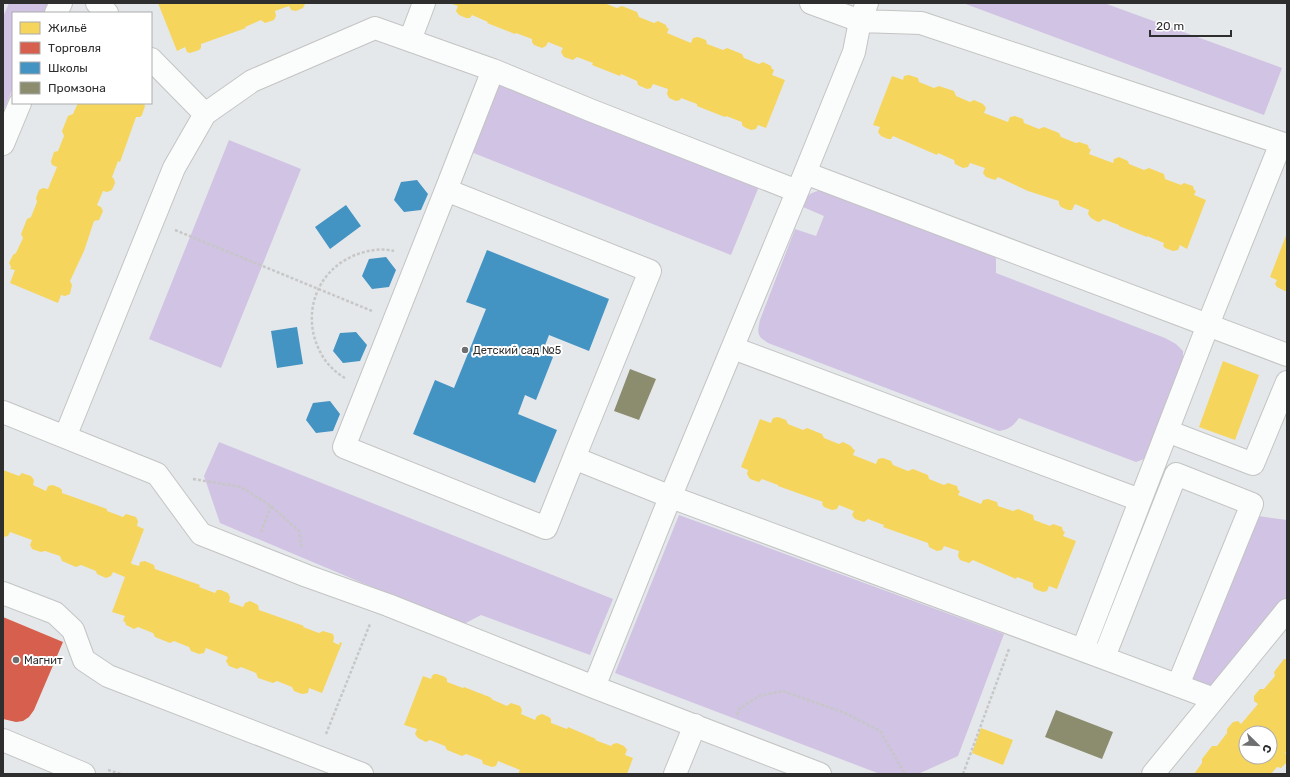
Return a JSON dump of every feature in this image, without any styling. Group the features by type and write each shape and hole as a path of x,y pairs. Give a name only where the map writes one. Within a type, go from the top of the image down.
{"lane":[{"path":"97,3 105,12"},
{"path":"410,40 424,3"},
{"path":"811,3 921,23 1284,144 1208,326 1083,649"},
{"path":"594,687 854,52 863,12"},
{"path":"65,437 174,168 205,114 252,81 375,28 493,70 590,110 801,182 1287,355"},
{"path":"152,60 205,114"},
{"path":"446,190 650,271 546,528 344,447 493,70"},
{"path":"3,144 20,104"},
{"path":"733,348 1140,500"},
{"path":"1167,431 1253,464 1287,382"},
{"path":"3,412 157,474 202,534 820,774"},
{"path":"574,458 671,497 1214,699"},
{"path":"1104,657 1176,474 1252,504 1178,685"},
{"path":"3,593 55,613 73,630 84,660 108,676 362,774"},
{"path":"1153,774 1287,610"},
{"path":"675,774 695,725"},
{"path":"3,740 84,774"}],"path":[{"path":"153,220 376,312"},
{"path":"347,379 328,364 315,340 313,332 312,309 318,288 330,271 347,258 366,251 387,250 401,253"},
{"path":"157,474 241,487 271,506 299,532 307,576"},
{"path":"317,757 379,602"},
{"path":"963,774 1018,625"},
{"path":"728,738 739,709 759,696 783,691 845,713 880,731 905,774"}],"shaded area":[{"path":"9,3 48,3 44,12 12,12 12,90 3,112 3,17"},
{"path":"963,3 1104,3 1282,68 1264,115"},
{"path":"496,76 760,184 731,255 466,150"},
{"path":"229,140 301,169 221,368 149,339"},
{"path":"822,190 996,255 996,273 1165,338 1176,344 1183,351 1183,359 1150,449 1144,459 1136,462 1019,418 1010,427 999,431 764,341 759,334 758,328 760,320 795,229 816,236 824,216 803,207 804,203 809,195"},
{"path":"219,442 613,599 590,655 481,615 462,625 220,523 204,476"},
{"path":"679,515 1004,634 958,756 918,774 880,774 615,673"},
{"path":"1258,516 1287,520 1287,599 1213,689 1191,679"}],"building: Жильё":[{"path":"158,3 305,4 303,8 296,11 291,10 289,6 275,11 276,16 274,20 265,23 261,20 245,27 246,28 201,44 201,48 199,50 190,53 187,52 185,47 177,51"},
{"path":"449,3 604,3 617,8 622,6 637,12 639,17 654,23 658,21 666,25 669,29 667,33 691,43 693,38 698,37 706,40 707,44 723,50 727,48 742,54 744,58 759,64 763,62 771,66 774,70 772,75 785,80 766,128 758,125 756,129 751,130 744,127 742,122 697,106 697,104 681,98 680,100 676,101 669,98 667,94 668,89 653,84 651,88 647,89 638,85 637,81 621,74 620,76 592,65 593,63 577,57 573,60 564,57 561,52 563,48 548,42 546,46 542,48 534,45 532,39 487,23 488,22 472,15 470,18 466,18 459,15 456,11 458,6"},
{"path":"909,75 918,78 919,82 934,88 939,86 954,91 956,96 970,102 974,100 983,104 986,108 984,113 1008,122 1010,117 1015,116 1023,119 1024,123 1039,129 1044,127 1059,133 1061,137 1076,143 1079,142 1088,145 1089,149 1091,149 1089,154 1113,163 1114,159 1119,157 1128,161 1129,164 1144,170 1149,168 1164,174 1165,179 1181,185 1184,183 1193,186 1194,190 1196,191 1194,195 1206,200 1187,249 1180,245 1178,250 1173,251 1165,248 1163,246 1164,243 1119,225 1103,219 1098,222 1091,218 1088,214 1089,210 1075,204 1072,210 1068,210 1061,207 1059,201 1028,191 998,177 995,180 986,177 983,173 985,168 970,163 968,167 963,168 955,164 954,160 938,153 937,155 893,136 891,139 888,139 881,136 878,132 880,127 873,125 892,76 903,80 904,76"},
{"path":"78,104 144,104 145,106 142,115 140,117 136,117 120,162 118,161 112,177 115,183 112,190 107,192 103,191 97,205 101,207 103,211 99,220 94,221 84,251 70,281 72,285 70,294 65,296 61,295 58,303 10,283 15,270 10,269 11,267 9,263 13,255 16,253 23,238 21,234 27,219 31,217 37,202 36,198 39,190 43,188 48,189 57,167 52,165 51,161 54,152 58,151 64,136 62,131 68,116 73,114"},
{"path":"1287,233 1287,291 1285,291 1277,287 1275,284 1277,280 1270,277"},
{"path":"1223,361 1259,375 1235,440 1199,427"},
{"path":"778,417 786,420 788,424 803,430 807,428 822,434 824,438 839,444 843,442 855,450 853,455 876,464 878,459 883,458 891,461 893,465 908,471 913,469 928,475 929,479 944,485 948,483 957,486 958,490 960,491 958,495 981,504 983,500 988,499 997,502 998,506 1013,511 1018,509 1033,515 1034,520 1050,526 1053,524 1062,527 1063,531 1065,532 1063,536 1076,541 1057,589 1049,586 1047,591 1043,592 1035,589 1033,587 1033,583 1017,577 1016,579 973,560 969,563 960,560 958,556 959,551 944,546 942,550 937,551 929,547 928,543 883,527 884,525 868,519 864,522 855,519 852,515 854,511 839,505 837,509 832,510 824,507 822,504 823,502 762,479 759,482 750,479 747,474 748,470 741,467 760,419 771,423 773,418"},
{"path":"3,470 19,476 22,473 31,476 34,480 33,485 46,491 48,486 53,485 60,488 62,493 107,509 107,511 123,517 126,514 136,517 138,521 137,526 144,529 131,563 132,564 139,566 140,562 145,561 154,565 155,569 200,585 199,587 215,593 217,590 221,590 228,593 230,597 229,602 243,607 245,603 250,601 258,605 259,610 319,633 323,631 333,634 333,642 339,645 340,642 342,643 322,693 309,688 308,693 302,694 294,691 292,687 277,681 273,683 258,678 256,673 241,667 237,669 229,666 226,661 228,657 206,648 204,653 199,654 191,651 189,647 174,641 170,643 155,637 153,633 138,627 134,629 126,625 123,621 125,616 112,612 125,577 113,572 111,576 106,578 97,574 96,571 81,565 76,567 62,561 60,556 45,551 41,552 32,549 30,545 32,540 10,532 8,536 3,537"},
{"path":"1284,659 1287,659 1287,750 1285,753 1287,755 1287,762 1281,768 1277,767 1271,774 1194,774 1202,763 1202,759 1212,746 1217,746 1233,722 1238,721 1241,724 1258,704 1254,701 1254,696 1260,689 1264,689 1275,676 1274,672"},
{"path":"434,674 445,677 447,682 492,698 491,699 507,706 511,703 520,706 522,710 521,714 535,720 537,716 542,714 551,719 551,723 567,729 568,727 611,746 617,743 624,746 627,750 625,755 633,758 627,774 518,774 520,770 498,761 496,766 492,767 483,764 482,760 466,754 462,756 447,750 445,746 430,740 426,742 418,738 415,734 417,729 404,725 423,676 431,679"},
{"path":"981,728 1013,740 1003,765 972,753"}],"building: Торговля":[{"path":"3,617 63,642 34,710 29,717 23,721 16,722 3,719"}],"building: Школы":[{"path":"417,180 428,194 421,210 404,212 394,200 401,182"},
{"path":"346,205 361,226 330,249 315,227"},
{"path":"487,250 609,299 589,351 549,335 542,353 553,357 536,400 525,395 518,414 557,430 535,483 413,434 435,380 454,388 486,309 466,302"},
{"path":"386,257 396,270 389,287 372,289 362,276 369,259"},
{"path":"297,327 303,364 277,368 271,331"},
{"path":"356,332 367,345 360,361 343,363 333,351 340,333"},
{"path":"330,401 340,414 333,431 316,433 306,420 313,403"}],"building: Промзона":[{"path":"630,369 656,379 639,420 614,411"},
{"path":"1056,710 1113,732 1102,759 1045,737"}],"place":[{"name":"Детский сад №5","path":"465,350"},
{"name":"Магнит","path":"16,660"}]}
